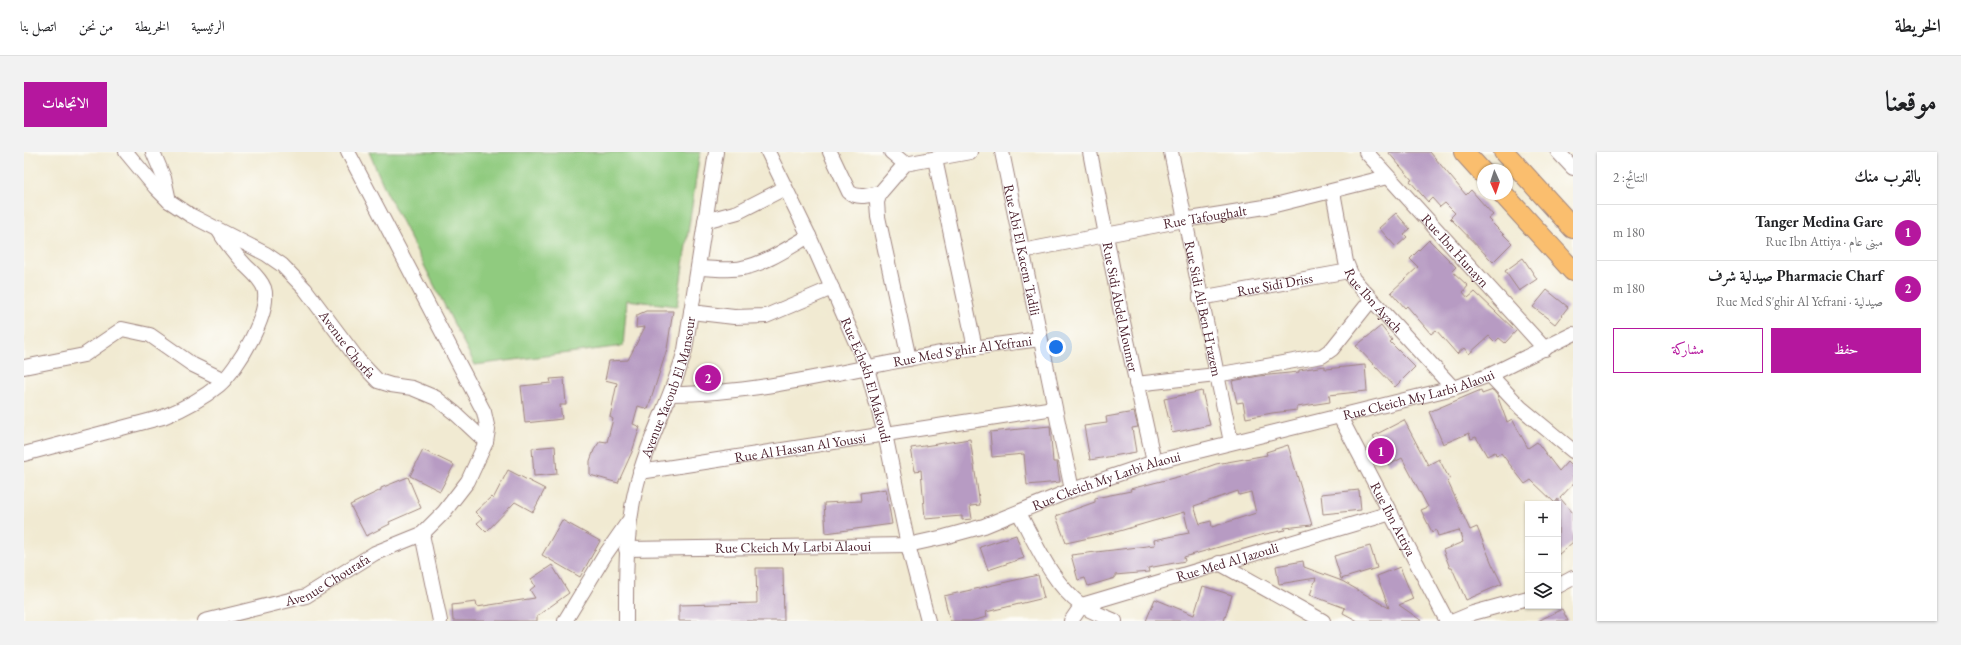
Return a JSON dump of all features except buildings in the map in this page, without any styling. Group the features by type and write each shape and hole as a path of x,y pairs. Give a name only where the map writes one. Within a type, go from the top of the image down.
{"highway":[{"path":"1464,152 1477,166"},
{"path":"1504,152 1573,228"},
{"path":"1508,200 1573,271"}],"street":[{"name":"Avenue Chorfa","path":"126,152 155,187 169,201 218,231 266,254 282,265 305,289 359,360 378,381 391,385 412,388 436,398 456,414 486,442"},
{"path":"153,152 164,178 169,201"},
{"path":"348,152 484,412 488,430 486,442 462,491 439,518 422,534 440,621"},
{"name":"Avenue Yacoub El Mansour","path":"626,621 626,549 628,522 640,472 671,394 685,350 716,152"},
{"name":"Rue Echekh El Makoudi","path":"768,152 809,236 867,368 885,434 908,545 928,621"},
{"path":"830,152 850,192 854,196 880,193"},
{"path":"891,152 905,164"},
{"path":"909,359 878,217 877,202 880,193 905,164 935,160 970,152"},
{"name":"Rue Abi El Kacem Tadili","path":"1002,152 1072,490"},
{"name":"Rue Sidi Abdel Moumer","path":"1090,152 1136,384 1154,462"},
{"name":"Rue Sidi Ali Ben H'razem","path":"1171,152 1231,442"},
{"name":"Rue Ibn Hunayn","path":"1366,152 1387,178 1544,349"},
{"path":"1558,152 1573,168"},
{"path":"935,160 975,348"},
{"name":"Rue Tafoughalt","path":"1022,251 1184,220 1271,206 1387,178"},
{"path":"705,221 738,212 785,188"},
{"name":"Rue Ibn Ayach","path":"1333,192 1349,271 1359,287 1453,388"},
{"path":"24,454 163,417 190,405 224,380 252,336 263,310 265,297 260,280 235,254 218,231"},
{"path":"698,268 744,268 769,258 809,236"},
{"name":"Rue Sidi Driss","path":"1200,298 1349,271"},
{"path":"691,312 734,318 766,316 832,288"},
{"path":"1136,384 1216,375 1322,356 1332,349 1371,300"},
{"path":"24,367 84,355 122,329 150,335 193,365 224,380"},
{"name":"Rue Ckeich My Larbi Alaoui","path":"626,549 908,545 944,537 1019,513 1072,490 1154,462 1231,442 1340,418 1453,388 1490,375 1573,334"},
{"name":"Rue Med S'ghir Al Yefrani","path":"671,394 744,388 867,368 909,359 975,348 1040,339"},
{"path":"1490,375 1521,408 1573,451"},
{"name":"Rue Al Hassan Al Youssi","path":"640,472 1054,408"},
{"name":"Rue Ibn Attiya","path":"1340,418 1447,621"},
{"path":"1019,513 1055,576 1067,591 1082,605 1115,621"},
{"name":"Rue Med Al Jazouli","path":"1082,605 1391,513"},
{"path":"565,621 605,555 628,522"},
{"name":"Avenue Chourafa","path":"205,621 306,596 375,553 422,534"},
{"path":"1219,563 1323,621"},
{"path":"1561,584 1573,578"},
{"path":"1454,621 1473,613 1525,599"},
{"path":"1071,621 1082,605"}],"green space":[{"path":"369,152 700,152 677,306 627,300 623,346 475,365 385,189"}],"place":[{"name":"Pharmacie Charf صيدلية شرف","path":"708,378"},
{"name":"Tanger Medina Gare","path":"1381,451"}]}
